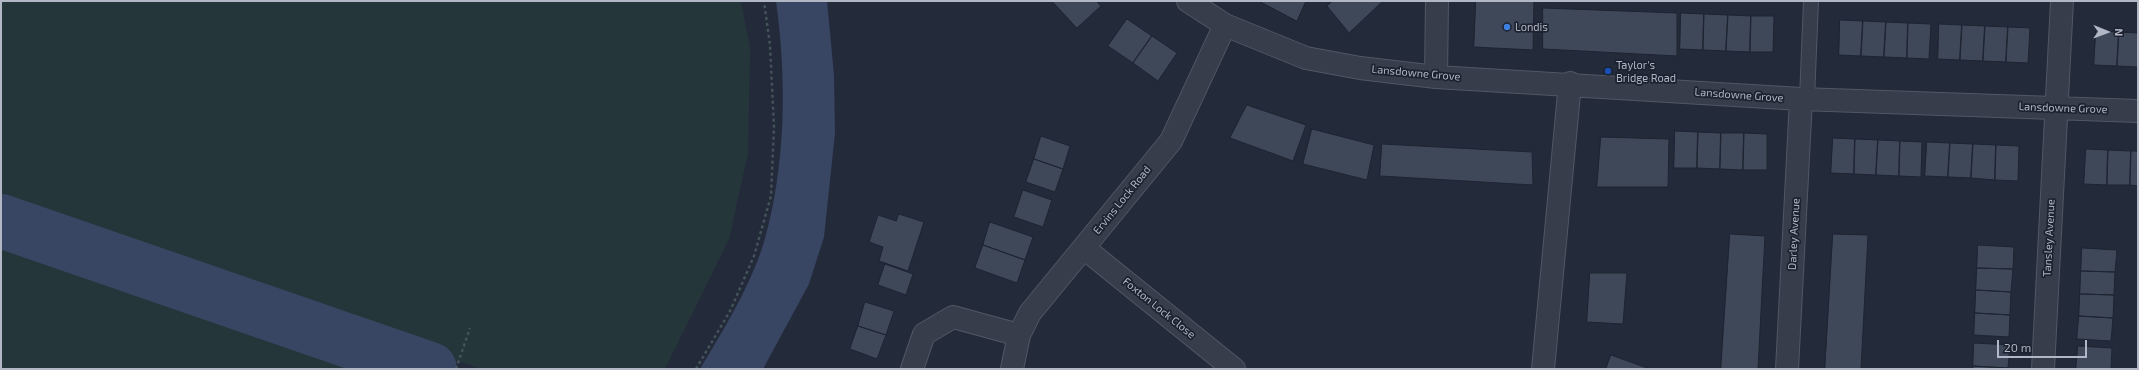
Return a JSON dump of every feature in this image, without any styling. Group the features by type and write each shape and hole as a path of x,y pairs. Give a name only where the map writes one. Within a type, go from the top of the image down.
{"street":[{"name":"Lansdowne Grove","path":"1188,1 1226,25 1306,58 1360,68 1436,77 1804,99 2138,111"},
{"path":"1436,77 1437,1"},
{"name":"Tansley Avenue","path":"2043,369 2055,107 2062,1"},
{"name":"Ervins Lock Road","path":"1012,369 1020,335 1030,313 1171,141 1226,25"},
{"path":"1543,369 1570,84"},
{"name":"Darley Avenue","path":"1787,369 1804,99"},
{"name":"Foxton Lock Close","path":"1084,248 1234,369"},
{"path":"912,369 924,334 953,317 1020,335"}],"lane":[{"path":"1804,99 1811,1"}],"path":[{"path":"696,369 730,311 754,256 771,196 774,127 770,45 764,1"},
{"path":"456,369 470,328"}],"shaded area":[{"path":"1,1 741,1 750,49 748,153 729,239 665,369 481,369 1,203"},
{"path":"1,243 351,369 1,369"}],"water":[{"path":"776,1 827,1 834,75 835,133 824,237 809,284 763,369 700,369 744,291 764,242 771,213 777,183 780,153 783,92 780,31"}],"building":[{"path":"1052,1 1096,1 1101,6 1077,28"},
{"path":"1259,1 1306,1 1297,21"},
{"path":"1333,1 1383,1 1349,33 1327,6"},
{"path":"1476,1 1534,1 1533,50 1474,47"},
{"path":"1543,8 1677,13 1677,56 1543,49"},
{"path":"1681,13 1704,14 1703,50 1680,49"},
{"path":"1704,14 1728,15 1726,51 1703,50"},
{"path":"1728,15 1751,16 1750,52 1726,51"},
{"path":"1751,16 1774,16 1773,52 1750,52"},
{"path":"1127,19 1152,36 1133,63 1108,46"},
{"path":"1840,20 1863,21 1861,56 1839,55"},
{"path":"1863,21 1886,22 1884,57 1861,56"},
{"path":"1886,22 1908,23 1907,58 1884,57"},
{"path":"1908,23 1931,24 1929,59 1907,58"},
{"path":"1939,24 1962,25 1960,60 1938,59"},
{"path":"1962,25 1985,26 1983,61 1960,60"},
{"path":"1985,26 2008,27 2006,62 1983,61"},
{"path":"2008,27 2030,28 2028,63 2006,62"},
{"path":"2096,31 2119,32 2117,66 2094,65"},
{"path":"2119,32 2138,33 2138,67 2117,66"},
{"path":"1152,36 1177,53 1158,81 1133,63"},
{"path":"1247,105 1306,125 1293,161 1230,138"},
{"path":"1312,129 1374,145 1367,180 1303,164"},
{"path":"1675,131 1698,132 1697,168 1674,168"},
{"path":"1698,132 1721,133 1720,169 1697,168"},
{"path":"1721,133 1744,133 1743,170 1720,169"},
{"path":"1744,133 1767,134 1767,170 1743,170"},
{"path":"1041,136 1070,146 1063,169 1034,159"},
{"path":"1601,137 1669,139 1668,187 1597,187"},
{"path":"1833,138 1855,139 1854,174 1831,173"},
{"path":"1855,139 1878,140 1876,175 1854,174"},
{"path":"1878,140 1900,141 1899,176 1876,175"},
{"path":"1900,141 1922,142 1921,177 1899,176"},
{"path":"1927,142 1950,143 1948,177 1925,176"},
{"path":"1950,143 1973,144 1971,178 1948,177"},
{"path":"1382,144 1532,152 1533,185 1380,176"},
{"path":"1973,144 1996,145 1995,180 1971,178"},
{"path":"1996,145 2019,146 2018,181 1995,180"},
{"path":"2086,149 2108,150 2107,185 2084,184"},
{"path":"2108,150 2131,151 2130,185 2107,185"},
{"path":"2131,151 2138,151 2138,186 2130,185"},
{"path":"1034,159 1063,169 1055,192 1026,182"},
{"path":"1023,190 1052,200 1043,227 1014,217"},
{"path":"899,214 924,222 908,271 879,261 883,247 869,242 878,215 896,221"},
{"path":"990,222 1033,237 1025,260 983,245"},
{"path":"1730,234 1765,236 1758,369 1721,369"},
{"path":"1833,234 1868,235 1861,369 1825,369"},
{"path":"983,245 1025,260 1017,283 975,268"},
{"path":"1978,245 2014,247 2013,269 1977,268"},
{"path":"2082,248 2117,250 2115,272 2081,271"},
{"path":"885,264 913,274 906,295 878,285"},
{"path":"1977,268 2013,269 2011,292 1976,290"},
{"path":"2081,271 2115,272 2114,295 2080,294"},
{"path":"1590,273 1627,273 1623,324 1587,322"},
{"path":"1976,290 2011,292 2010,315 1975,313"},
{"path":"2080,294 2114,295 2113,318 2079,316"},
{"path":"865,302 894,311 886,335 858,326"},
{"path":"1975,313 2010,315 2009,337 1974,335"},
{"path":"2079,316 2113,318 2111,341 2077,339"},
{"path":"858,326 886,335 877,359 850,349"},
{"path":"1974,343 2010,345 2008,368 1973,366"},
{"path":"2078,346 2112,348 2111,369 2076,369"},
{"path":"1611,355 1650,369 1606,369"},
{"path":"1973,366 2008,368 2008,369 1973,369"}],"waterway":[{"path":"1,221 430,369"}],"place":[{"name":"Londis","path":"1507,27"},
{"name":"Taylor's Bridge Road","path":"1608,71"}]}
